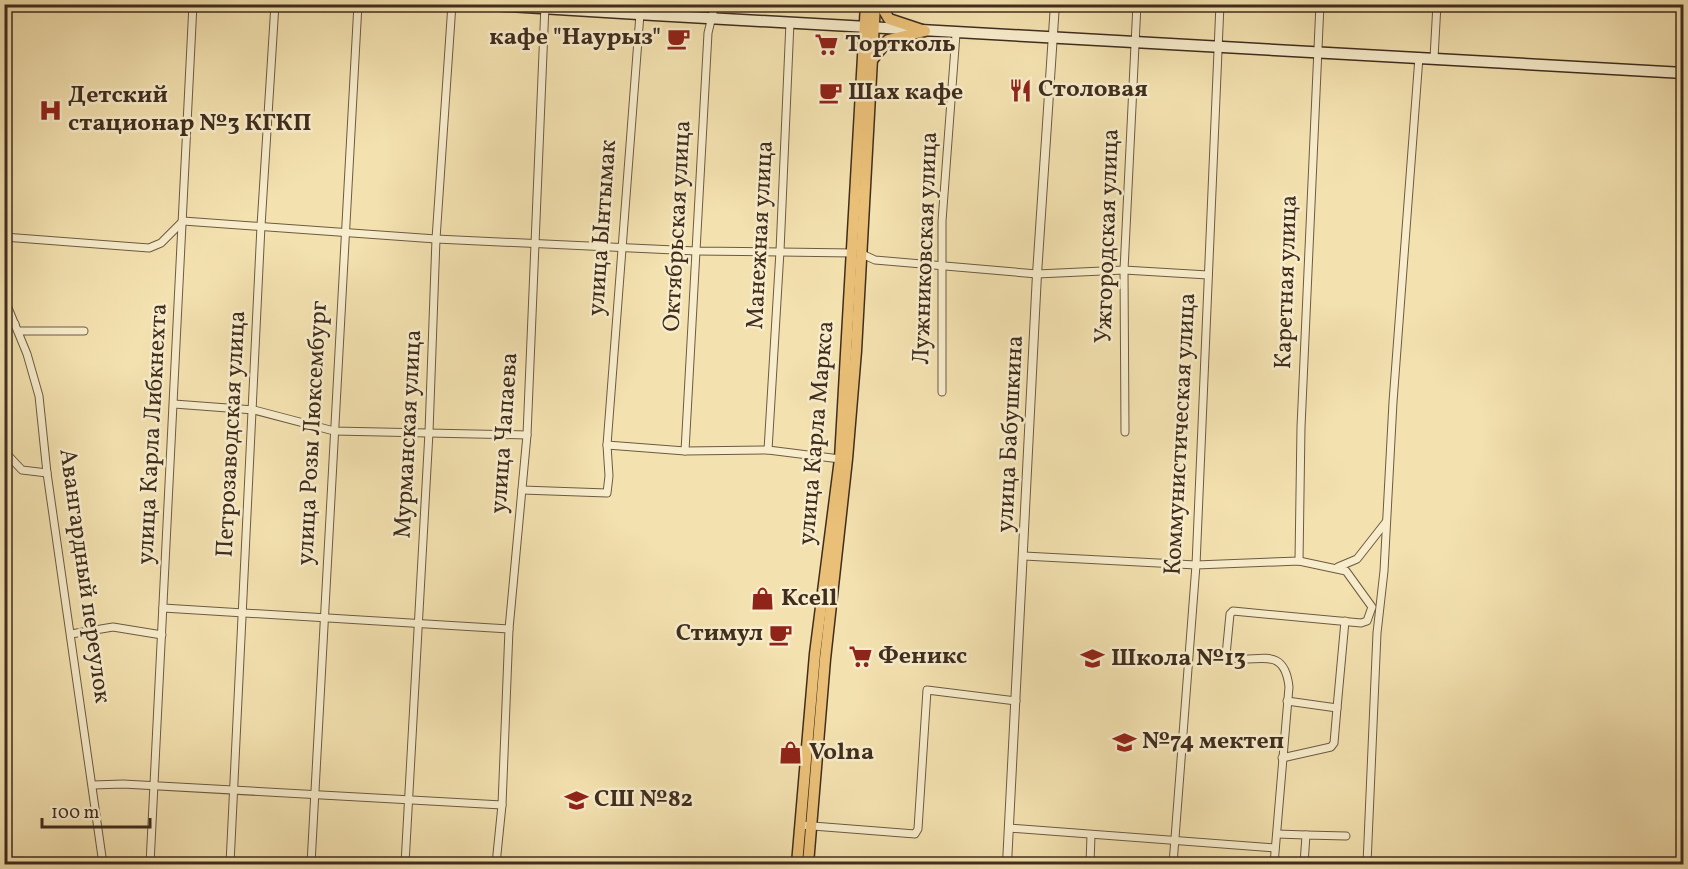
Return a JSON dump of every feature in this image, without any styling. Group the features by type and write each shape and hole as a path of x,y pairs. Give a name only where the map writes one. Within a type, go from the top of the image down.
{"main road":[{"path":"474,4 638,11 711,19 790,22 956,34 1134,41 1317,55 1419,57 1683,73"},
{"name":"улица Карла Маркса","path":"796,864 815,654 840,459 857,253 872,60 866,4"},
{"name":"улица Карла Маркса","path":"808,864 825,659 848,459 869,29 875,4"},
{"path":"880,4 889,19 926,31"},
{"path":"872,60 888,40 926,31"}],"street":[{"name":"улица Карла Либкнехта","path":"150,864 193,4"},
{"name":"Петрозаводская улица","path":"230,864 254,411 261,226 275,4"},
{"name":"улица Розы Люксембург","path":"310,864 358,4"},
{"name":"Мурманская улица","path":"405,864 429,432 436,239 452,4"},
{"name":"Октябрьская улица","path":"685,451 708,33 715,4"},
{"name":"улица Бабушкина","path":"1007,864 1037,274 1055,4"},
{"name":"Ужгородская улица","path":"1125,432 1124,270 1137,4"},
{"name":"Коммунистическая улица","path":"1173,864 1196,565 1220,4"},
{"name":"Каретная улица","path":"1299,561 1301,428 1320,4"},
{"path":"1434,58 1437,4"},
{"name":"улица Чапаева","path":"496,864 502,805 509,629 527,435 545,7"},
{"name":"улица Ынтымак","path":"522,490 607,493 609,476 607,445 638,11"},
{"name":"Манежная улица","path":"768,450 790,22"},
{"name":"Лужниковская улица","path":"942,392 940,266 956,34"},
{"path":"1367,864 1375,613 1386,522 1419,57"},
{"path":"4,237 149,248 161,243 183,221 436,239 696,251 857,253 875,260 1037,274 1124,270 1208,275"},
{"name":"Авангардный переулок","path":"4,298 39,396 47,473 103,864"},
{"path":"4,323 16,327 84,331"},
{"path":"174,404 254,411 334,431 527,435"},
{"path":"607,445 685,451 768,450 840,459"},
{"path":"4,451 22,470 47,473"},
{"path":"1338,567 1357,559 1386,522"},
{"path":"1024,556 1196,565 1299,561 1338,567 1350,574 1365,594 1375,613"},
{"path":"163,608 509,629"},
{"path":"1274,864 1287,701 1287,672 1278,662 1254,657 1237,659 1226,655 1230,612 1361,623 1367,621 1375,613"},
{"path":"1282,758 1331,747 1334,743 1345,621"},
{"path":"71,634 112,627 162,634"},
{"path":"800,825 915,834 917,832 927,690 1016,701"},
{"path":"1287,701 1337,708"},
{"path":"93,785 123,784 502,805"},
{"path":"1009,828 1275,848"},
{"path":"1277,834 1346,836"},
{"path":"1090,864 1091,835"},
{"path":"1304,864 1306,835"}],"place":[{"name":"кафе \"Наурыз\"","path":"679,38"},
{"name":"Тортколь","path":"827,45"},
{"name":"Столовая","path":"1020,90"},
{"name":"Шах кафе","path":"830,93"},
{"name":"Детский стационар №3 КГКП","path":"50,110"},
{"name":"Kcell","path":"763,599"},
{"name":"Стимул","path":"781,634"},
{"name":"Феникс","path":"860,657"},
{"name":"Школа №13","path":"1093,659"},
{"name":"№74 мектеп","path":"1124,742"},
{"name":"Volna","path":"791,753"},
{"name":"СШ №82","path":"576,800"}]}
